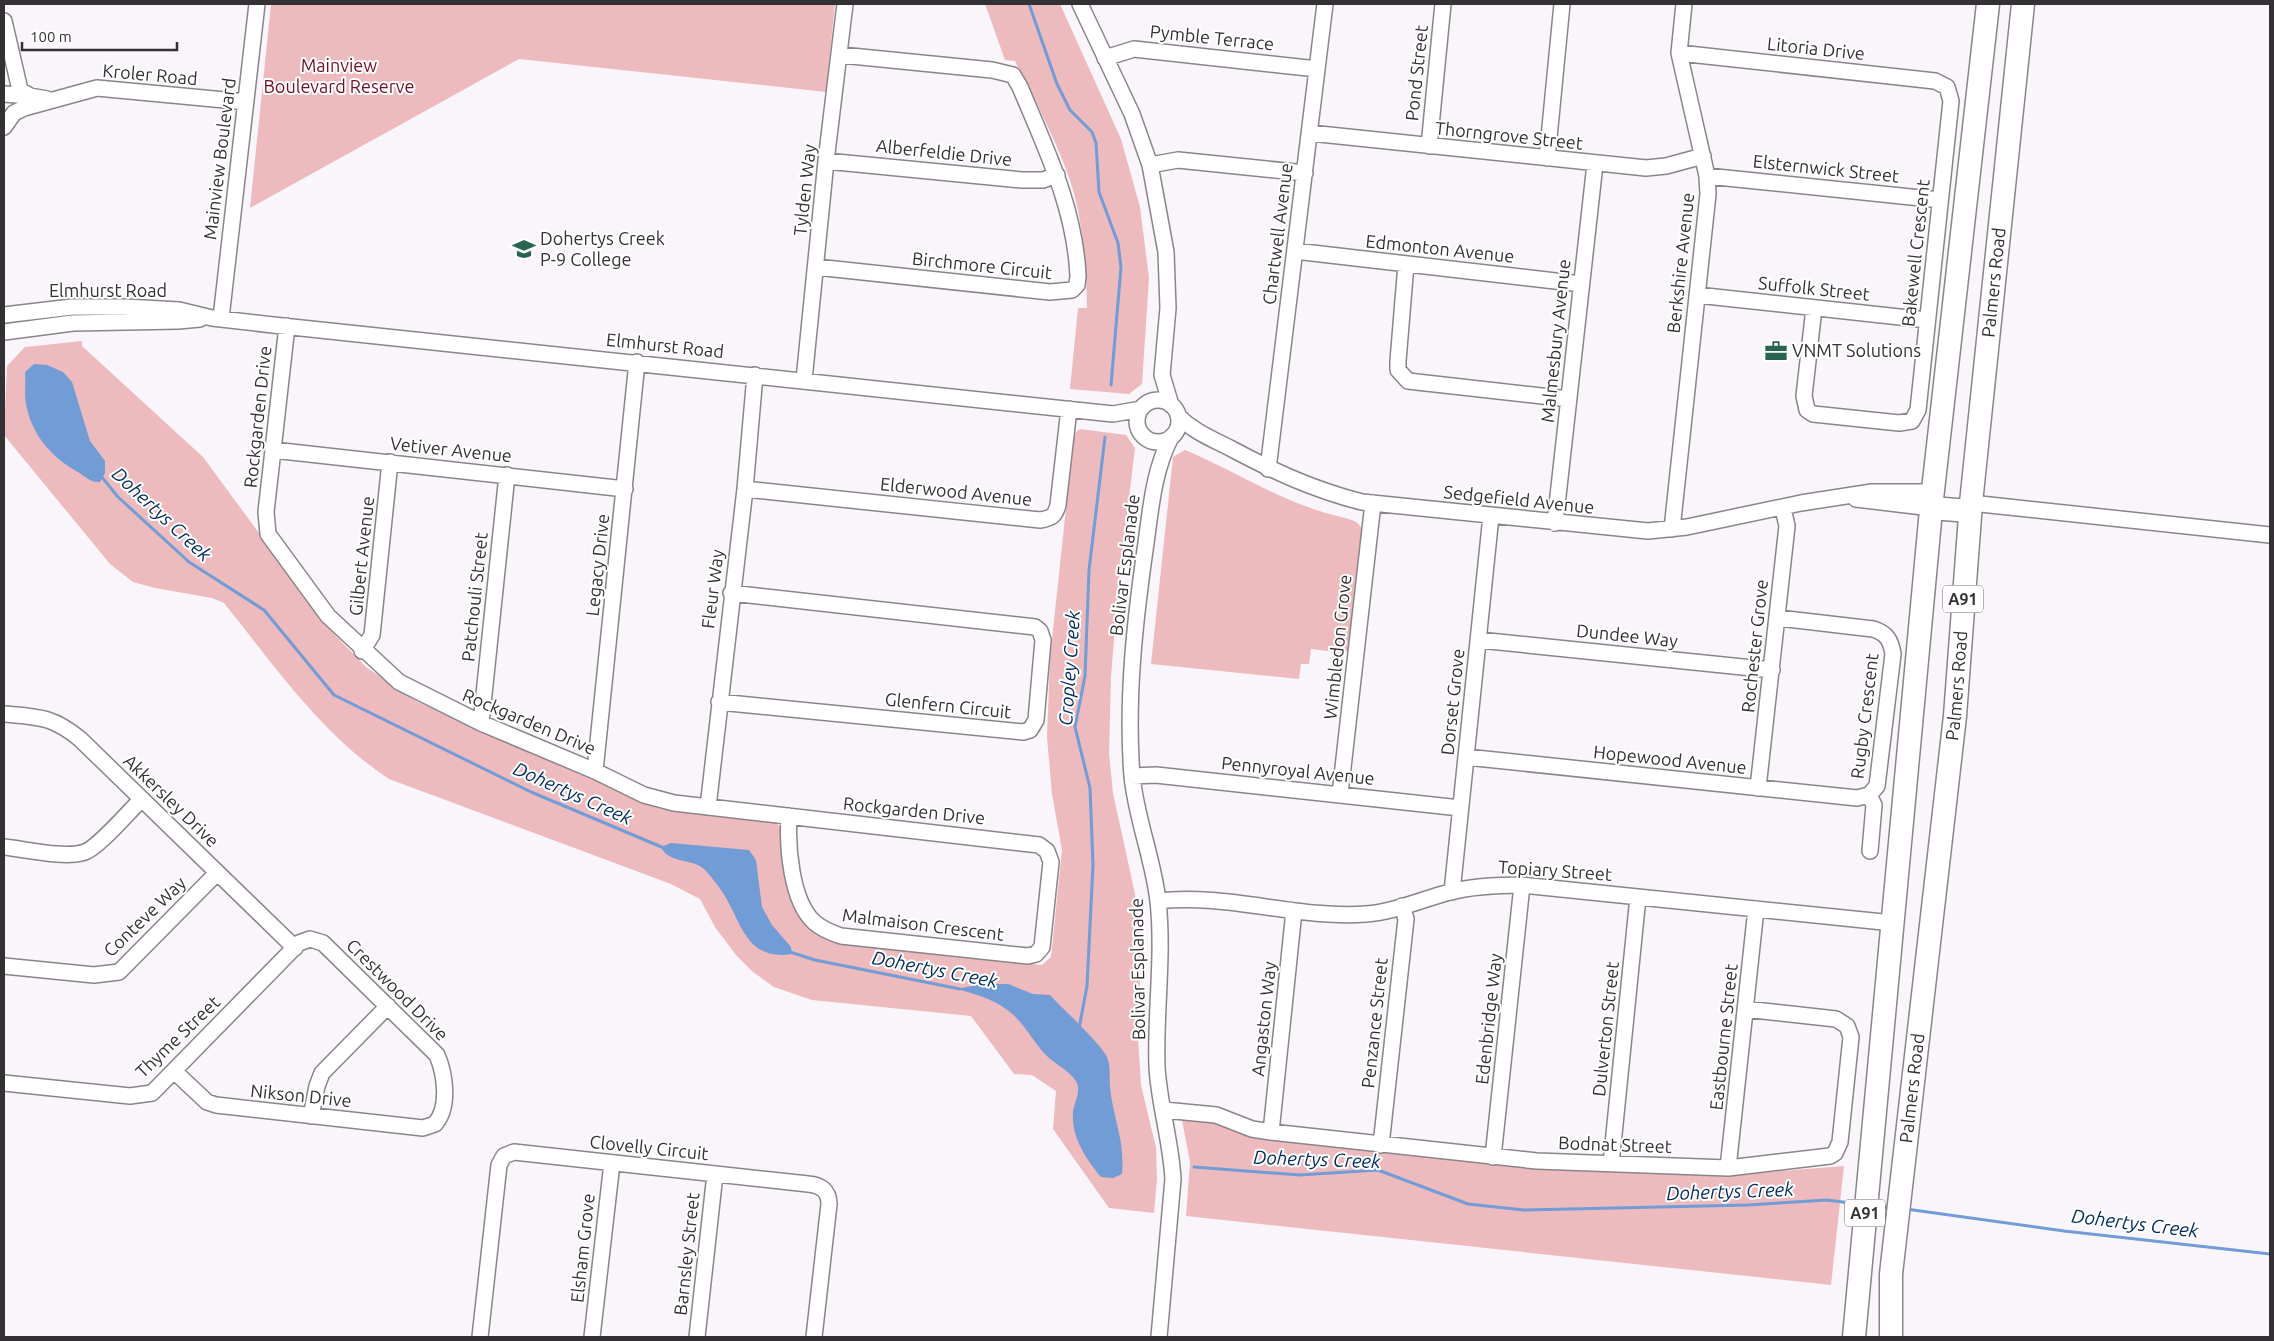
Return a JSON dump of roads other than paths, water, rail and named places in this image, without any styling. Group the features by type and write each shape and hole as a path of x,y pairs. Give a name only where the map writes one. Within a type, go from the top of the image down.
{"highway":[{"name":"Palmers Road","path":"1891,1337 1891,1274 1955,716 1971,503 2023,4"},
{"name":"Palmers Road","path":"1854,1337 1858,1273 1871,1154 1932,500 1987,6"},
{"path":"1932,500 1971,503"}],"street":[{"name":"Mainview Boulevard","path":"216,318 246,102 257,4"},
{"name":"Tylden Way","path":"804,380 826,161 841,54 845,4"},
{"path":"1080,4 1132,114 1150,165 1166,252 1168,308 1162,375 1137,420 1141,432 1156,441 1172,436 1178,424 1162,375"},
{"name":"Chartwell Avenue","path":"1268,469 1310,133 1324,4"},
{"name":"Pond Street","path":"1429,146 1443,4"},
{"path":"1547,158 1562,4"},
{"name":"Berkshire Avenue","path":"1672,530 1708,194 1703,156 1679,53 1684,4"},
{"path":"4,21 20,90 30,96"},
{"name":"Pymble Terrace","path":"1105,58 1134,49 1317,69"},
{"name":"Litoria Drive","path":"1679,53 1935,81 1947,87"},
{"name":"Birchmore Circuit","path":"816,267 1050,292 1072,290 1076,285 1077,257 1070,212 1058,175 1013,75 992,70 841,54"},
{"name":"Bakewell Crescent","path":"1814,308 1804,402 1807,410 1813,414 1899,423 1912,421 1918,410 1951,101 1947,87"},
{"name":"Kroler Road","path":"4,128 14,113 53,99 97,88 246,102"},
{"path":"4,94 53,99"},
{"name":"Thorngrove Street","path":"1310,133 1646,168 1666,166 1703,156"},
{"path":"1150,165 1178,160 1305,173"},
{"name":"Alberfeldie Drive","path":"826,161 1022,180 1043,180 1058,175"},
{"name":"Malmesbury Avenue","path":"1555,523 1595,164"},
{"name":"Elsternwick Street","path":"1707,176 1940,200"},
{"name":"Edmonton Avenue","path":"1295,251 1581,284"},
{"path":"1406,264 1398,370 1408,381 1568,399"},
{"name":"Suffolk Street","path":"1697,295 1928,320"},
{"name":"Elmhurst Road","path":"4,315 72,307 179,310 216,318 287,326 1113,414 1144,406"},
{"name":"Elmhurst Road","path":"4,332 73,323 178,321 216,318"},
{"name":"Rockgarden Drive","path":"287,326 266,517 268,534 328,616 362,651 398,682 480,723 659,800 1034,843 1047,851"},
{"name":"Legacy Drive","path":"595,771 637,362"},
{"name":"Fleur Way","path":"708,807 731,593 745,488 755,375"},
{"path":"1144,406 1162,400 1175,410"},
{"name":"Elderwood Avenue","path":"745,488 1040,520 1048,519 1055,514 1058,505 1068,409"},
{"name":"Sedgefield Avenue","path":"1175,410 1189,427 1202,436 1268,469 1329,494 1373,503 1628,530 1672,530 1880,491 1932,500"},
{"name":"Elmhurst Road","path":"1113,414 1141,432"},
{"name":"Bolivar Esplanade","path":"1141,432 1149,447 1154,482"},
{"name":"Sedgefield Avenue","path":"1172,436 1202,436"},
{"name":"Bolivar Esplanade","path":"1159,1337 1173,1179 1172,1156 1157,1068 1160,946 1158,901 1132,776 1130,710 1134,643 1154,482 1164,450 1172,436"},
{"name":"Vetiver Avenue","path":"273,450 625,488"},
{"name":"Gilbert Avenue","path":"362,651 369,642 373,628 390,462"},
{"name":"Patchouli Street","path":"480,723 507,476"},
{"name":"Wimbledon Grove","path":"1340,794 1373,503"},
{"path":"1971,503 2270,535"},
{"name":"Rochester Grove","path":"1758,788 1787,526 1784,508"},
{"name":"Dorset Grove","path":"1452,892 1491,516"},
{"name":"Glenfern Circuit","path":"719,702 1023,732 1030,730 1036,720 1043,640 1040,631 1035,628 731,593"},
{"name":"Rugby Crescent","path":"1778,618 1882,631 1892,644 1893,654 1877,786 1869,795 1874,805 1870,850"},
{"name":"Dundee Way","path":"1479,640 1772,670"},
{"name":"Akkersley Drive","path":"4,714 48,719 63,724 218,872 294,948"},
{"name":"Hopewood Avenue","path":"1466,758 1857,798 1869,795"},
{"name":"Pennyroyal Avenue","path":"1132,776 1156,775 1460,808"},
{"path":"4,847 53,852 85,852 96,845 142,799"},
{"name":"Malmaison Crescent","path":"789,816 788,842 800,900 805,911 814,922 823,929 842,936 1022,955 1036,954 1043,942 1051,862 1047,851"},
{"name":"Conteve Way","path":"4,966 94,975 119,972 218,872"},
{"name":"Topiary Street","path":"1158,901 1178,899 1294,910 1368,914 1452,892 1488,885 1522,885 1892,923"},
{"name":"Edenbridge Way","path":"1493,1157 1522,885"},
{"name":"Dulverton Street","path":"1611,1164 1638,897"},
{"name":"Penzance Street","path":"1381,1145 1406,919 1402,906"},
{"name":"Eastbourne Street","path":"1728,1168 1756,909"},
{"name":"Angaston Way","path":"1271,1132 1294,910"},
{"name":"Crestwood Drive","path":"294,948 299,943 310,939 323,943 437,1055 442,1066 444,1078 442,1113 434,1124"},
{"name":"Thyme Street","path":"4,1083 130,1096 152,1093 294,948"},
{"path":"311,1116 317,1086 322,1073 388,1006"},
{"name":"Bodnat Street","path":"1164,1110 1216,1115 1252,1129 1271,1132 1537,1161 1728,1168 1823,1158 1835,1153 1840,1142 1851,1037 1847,1026 1836,1019 1745,1009"},
{"name":"Nikson Drive","path":"174,1071 207,1102 423,1128 434,1124"},
{"name":"Clovelly Circuit","path":"480,1337 499,1165 504,1156 514,1152 815,1185 826,1192 829,1204 814,1337"},
{"name":"Elsham Grove","path":"592,1337 612,1163"},
{"name":"Barnsley Street","path":"697,1337 715,1174"}],"water":[{"path":"34,364 47,365 63,372 72,382 90,441 105,461 105,473 100,482 90,480 67,465 50,451 37,434 32,425 25,396 25,372"},
{"path":"671,843 749,850 756,860 762,907 772,925 791,947 792,954 776,955 763,951 754,945 746,936 721,890 704,869 693,863 669,856 661,847"},
{"path":"982,984 1008,984 1033,994 1050,995 1103,1051 1109,1064 1110,1087 1122,1150 1122,1174 1113,1178 1101,1177 1090,1163 1077,1139 1074,1130 1073,1112 1078,1086 1074,1078 1049,1058 1018,1020 1006,1009 989,999 957,989"}],"waterway":[{"name":"Cropley Creek","path":"1029,4 1057,84 1070,110 1092,132 1096,143 1099,192 1118,243 1121,267 1111,385"},
{"name":"Cropley Creek","path":"1079,1029 1087,986 1093,865 1090,788 1075,727 1085,676 1089,570 1105,437"},
{"name":"Dohertys Creek","path":"101,476 118,497 189,562 264,610 334,695 531,792 664,848"},
{"name":"Dohertys Creek","path":"790,952 815,960 960,989"},
{"name":"Dohertys Creek","path":"1194,1167 1300,1175 1378,1170 1468,1204 1524,1210 1748,1205 1827,1200 1858,1204"},
{"name":"Dohertys Creek","path":"1874,1206 1890,1208"},
{"name":"Dohertys Creek","path":"1906,1209 2064,1231 2270,1254"}],"place":[{"name":"Dohertys Creek P-9 College","path":"524,249"},
{"name":"VNMT Solutions","path":"1776,351"}],"park label":[{"name":"Mainview Boulevard Reserve","path":"339,76"}]}
